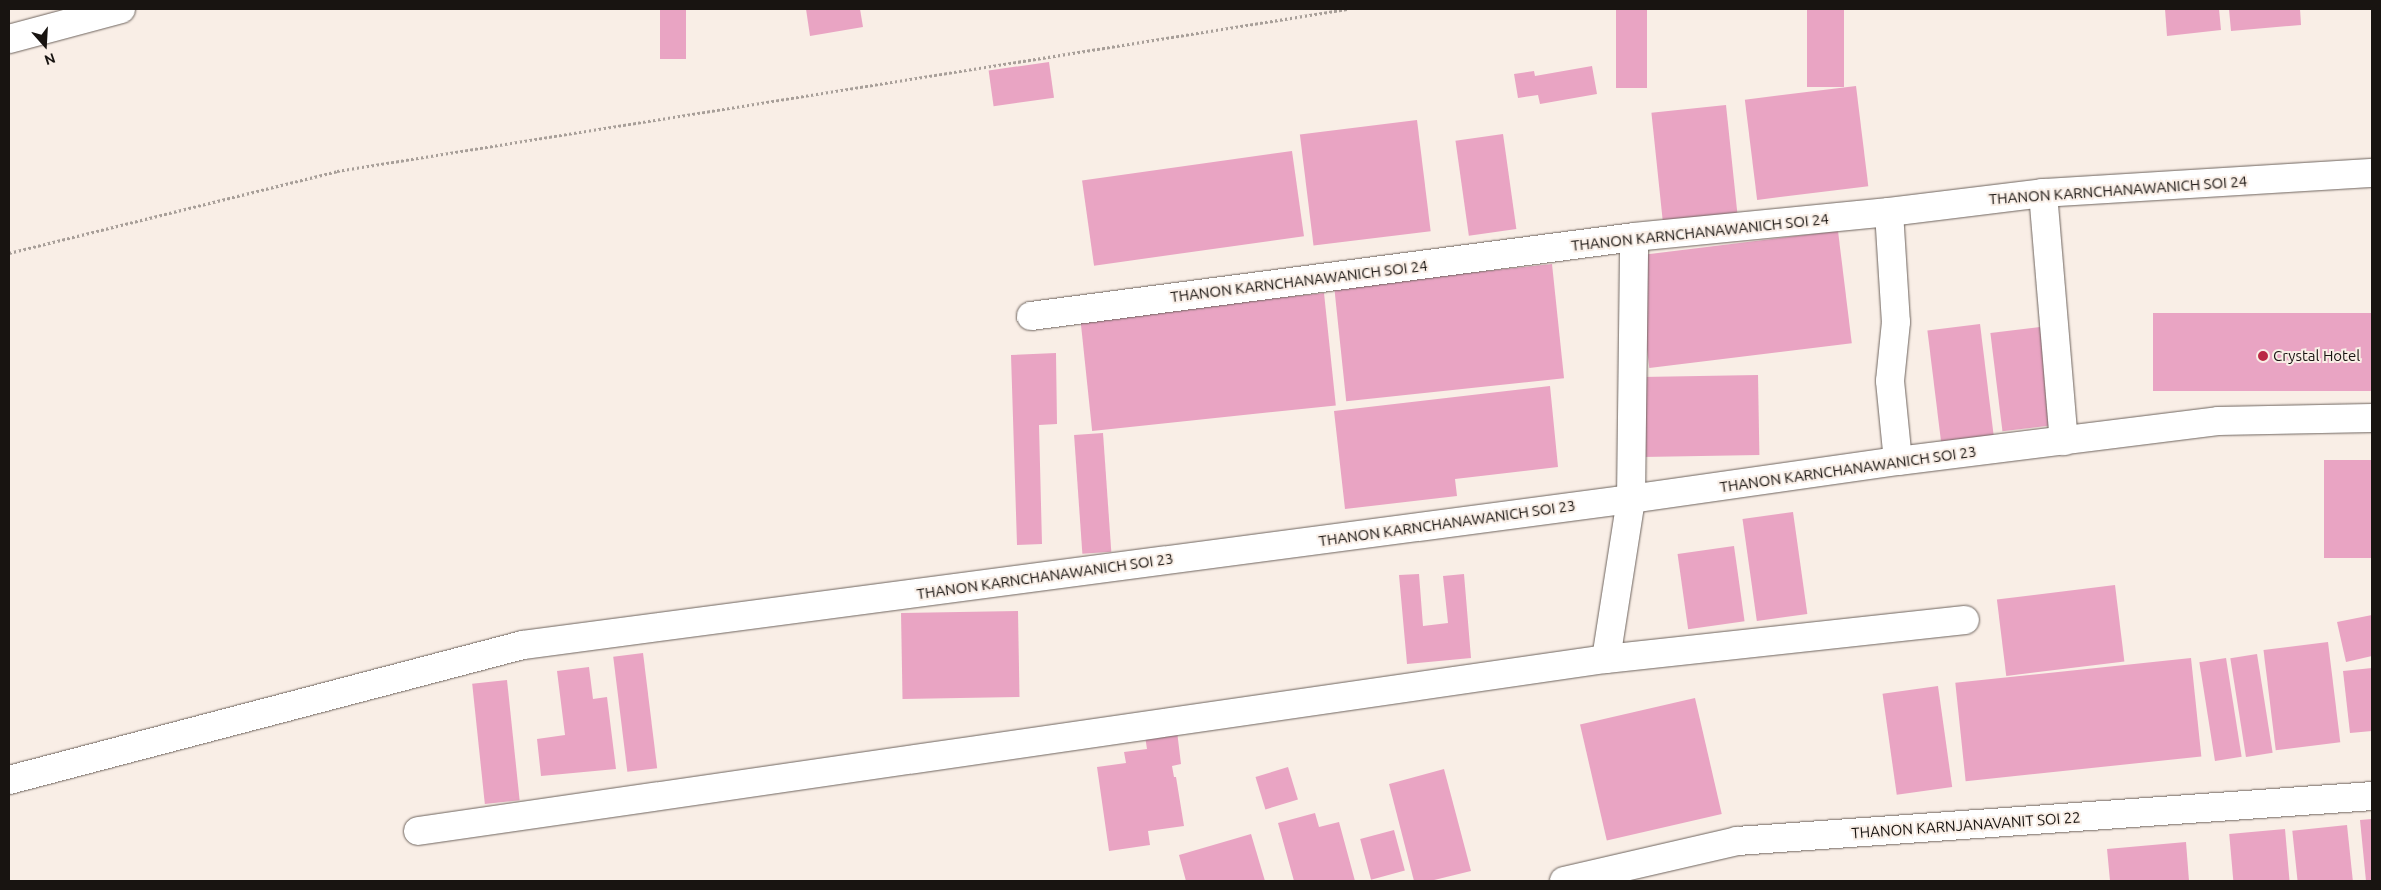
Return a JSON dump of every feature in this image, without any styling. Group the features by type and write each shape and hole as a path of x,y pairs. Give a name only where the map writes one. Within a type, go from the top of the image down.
{"street":[{"path":"9,39 121,9"},
{"name":"THANON KARNCHANAWANICH SOI 24","path":"1031,316 1634,237 1889,212 2043,193 2372,173"},
{"path":"2043,193 2064,441"},
{"path":"1889,212 1896,322 1890,381 1898,461"},
{"path":"1606,659 1631,498 1634,237"},
{"name":"THANON KARNCHANAWANICH SOI 23","path":"9,780 523,645 1898,461 2218,421 2372,418"},
{"path":"418,831 1606,659 1965,620"},
{"name":"THANON KARNJANAVANIT SOI 22","path":"1564,881 1737,841 2372,796"}],"path":[{"path":"9,253 337,171 1346,9"}],"building":[{"path":"660,9 686,9 686,59 660,59"},
{"path":"806,9 860,9 863,27 810,36"},
{"path":"1616,9 1647,9 1647,88 1616,88"},
{"path":"1807,9 1844,9 1844,87 1807,87"},
{"path":"2165,9 2219,9 2221,30 2167,36"},
{"path":"2229,9 2300,9 2301,25 2231,31"},
{"path":"1049,62 1054,98 994,106 989,70"},
{"path":"1592,66 1597,94 1540,104 1538,95 1518,98 1514,74 1534,71 1535,76"},
{"path":"1856,86 1868,186 1757,200 1745,100"},
{"path":"1726,105 1737,214 1663,222 1651,113"},
{"path":"1417,120 1431,231 1314,246 1300,134"},
{"path":"1503,134 1516,229 1469,236 1455,141"},
{"path":"1292,151 1304,236 1094,266 1082,181"},
{"path":"1838,231 1852,343 1649,368 1636,256"},
{"path":"1552,264 1564,378 1346,401 1334,287"},
{"path":"1324,293 1336,405 1092,431 1080,319"},
{"name":"Crystal Hotel","path":"2153,313 2372,313 2372,391 2153,391"},
{"path":"1980,324 1994,439 1942,446 1927,330"},
{"path":"2040,327 2052,425 2002,431 1990,333"},
{"path":"1056,353 1057,424 1039,425 1042,544 1017,545 1011,355"},
{"path":"1758,375 1759,455 1642,457 1641,377"},
{"path":"1550,386 1558,467 1455,479 1457,496 1345,509 1334,411"},
{"path":"1103,433 1111,552 1082,554 1074,435"},
{"path":"2324,460 2372,460 2372,558 2324,558"},
{"path":"1793,512 1807,614 1757,621 1742,519"},
{"path":"1734,546 1745,621 1688,629 1678,554"},
{"path":"1419,574 1423,626 1448,623 1443,576 1464,574 1471,658 1407,664 1399,575"},
{"path":"2115,585 2124,661 2006,676 1997,600"},
{"path":"1018,611 1020,697 903,699 901,613"},
{"path":"2372,615 2372,656 2346,662 2337,622"},
{"path":"2328,642 2340,742 2276,750 2263,650"},
{"path":"643,653 657,768 627,772 613,657"},
{"path":"2257,654 2273,753 2246,757 2230,658"},
{"path":"2191,658 2201,756 1966,781 1955,683"},
{"path":"2226,658 2242,757 2215,761 2199,662"},
{"path":"589,667 593,699 607,697 616,769 541,776 537,739 565,735 557,671"},
{"path":"2372,668 2372,731 2350,733 2343,671"},
{"path":"507,680 520,800 485,804 472,684"},
{"path":"1938,686 1952,787 1897,795 1883,694"},
{"path":"1695,698 1722,814 1607,840 1580,725"},
{"path":"1177,731 1181,764 1172,766 1174,777 1176,777 1184,826 1148,831 1150,845 1109,851 1097,767 1126,763 1124,752 1147,749 1145,736"},
{"path":"1288,767 1298,800 1265,809 1255,777"},
{"path":"1444,769 1471,871 1430,881 1414,881 1389,784"},
{"path":"1315,813 1319,827 1339,822 1355,881 1294,881 1278,823"},
{"path":"2372,819 2372,881 2366,881 2360,820"},
{"path":"2347,825 2353,881 2298,881 2292,831"},
{"path":"2285,829 2290,881 2233,881 2229,834"},
{"path":"1394,830 1405,871 1371,880 1360,839"},
{"path":"1251,834 1265,881 1186,881 1179,855"},
{"path":"2186,842 2189,881 2110,881 2107,849"}],"place":[{"name":"Crystal Hotel","path":"2263,356"}]}
